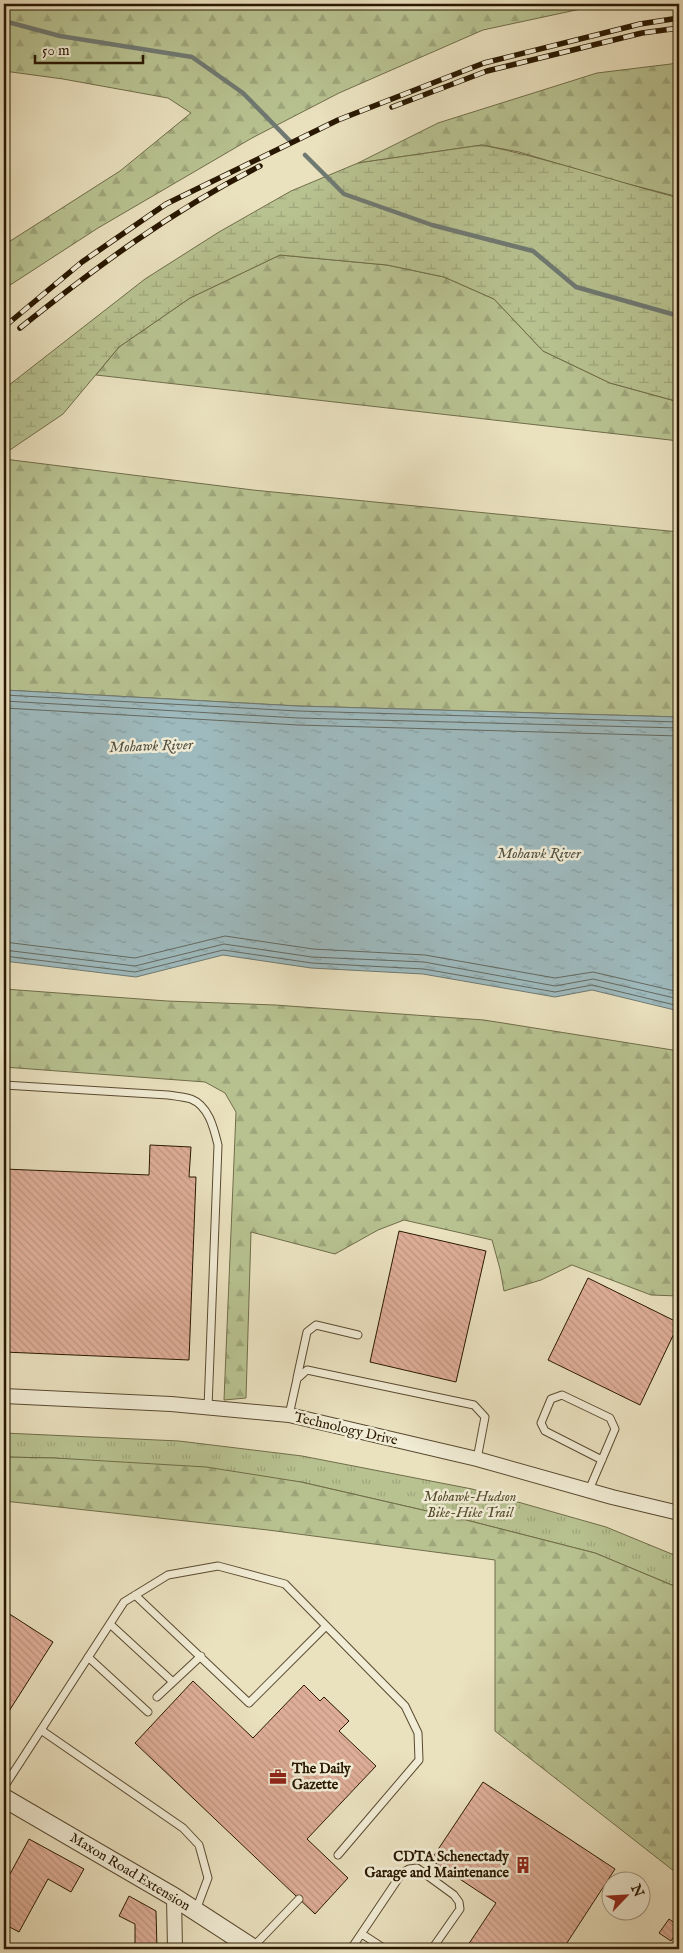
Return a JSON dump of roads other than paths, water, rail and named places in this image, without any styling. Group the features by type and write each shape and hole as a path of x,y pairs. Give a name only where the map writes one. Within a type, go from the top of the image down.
{"street":[{"name":"Technology Drive","path":"4,1396 171,1404 289,1416 477,1459 679,1514"},
{"name":"Maxon Road Extension","path":"4,1798 174,1897 253,1949"},
{"path":"174,1897 175,1949"}],"lane":[{"path":"4,1085 168,1095 192,1100 201,1106 214,1125 218,1145 208,1408"},
{"path":"289,1416 307,1332 316,1325 358,1335"},
{"path":"297,1379 307,1370 474,1405 485,1417 477,1459"},
{"path":"589,1490 602,1460 615,1429 610,1418 562,1395 551,1399 541,1423 545,1431 602,1460"},
{"path":"4,1787 124,1602 168,1575 218,1566 285,1584 405,1706 418,1732 419,1760 338,1854"},
{"path":"135,1595 249,1703 326,1626"},
{"path":"110,1624 173,1682"},
{"path":"157,1697 201,1656"},
{"path":"88,1657 148,1712"},
{"path":"40,1730 183,1828 199,1845 208,1878 196,1911"},
{"path":"351,1949 402,1873 408,1869 417,1868 454,1896 459,1902 460,1909 432,1949"},
{"path":"253,1949 299,1899"},
{"path":"362,1934 385,1949"}],"water":[{"name":"Mohawk River","path":"4,690 298,706 679,717 679,1011 592,990 555,997 423,974 311,968 223,955 136,977 4,961"}],"waterway":[{"path":"4,21 60,36 192,57 243,93 290,141"},
{"path":"305,155 344,194 432,225 533,251 576,287 679,316"}],"railway":[{"path":"4,327 82,262 166,204 338,120 484,63 640,24 679,18"},
{"path":"392,107 487,71 642,33 679,28"},
{"path":"20,328 77,283 136,241 196,201 260,166"}],"place":[{"name":"The Daily Gazette","path":"278,1777"},
{"name":"CDTA Schenectady Garage and Maintenance","path":"523,1865"}],"park label":[{"name":"Mohawk-Hudson Bike-Hike Trail","path":"470,1505"}]}
